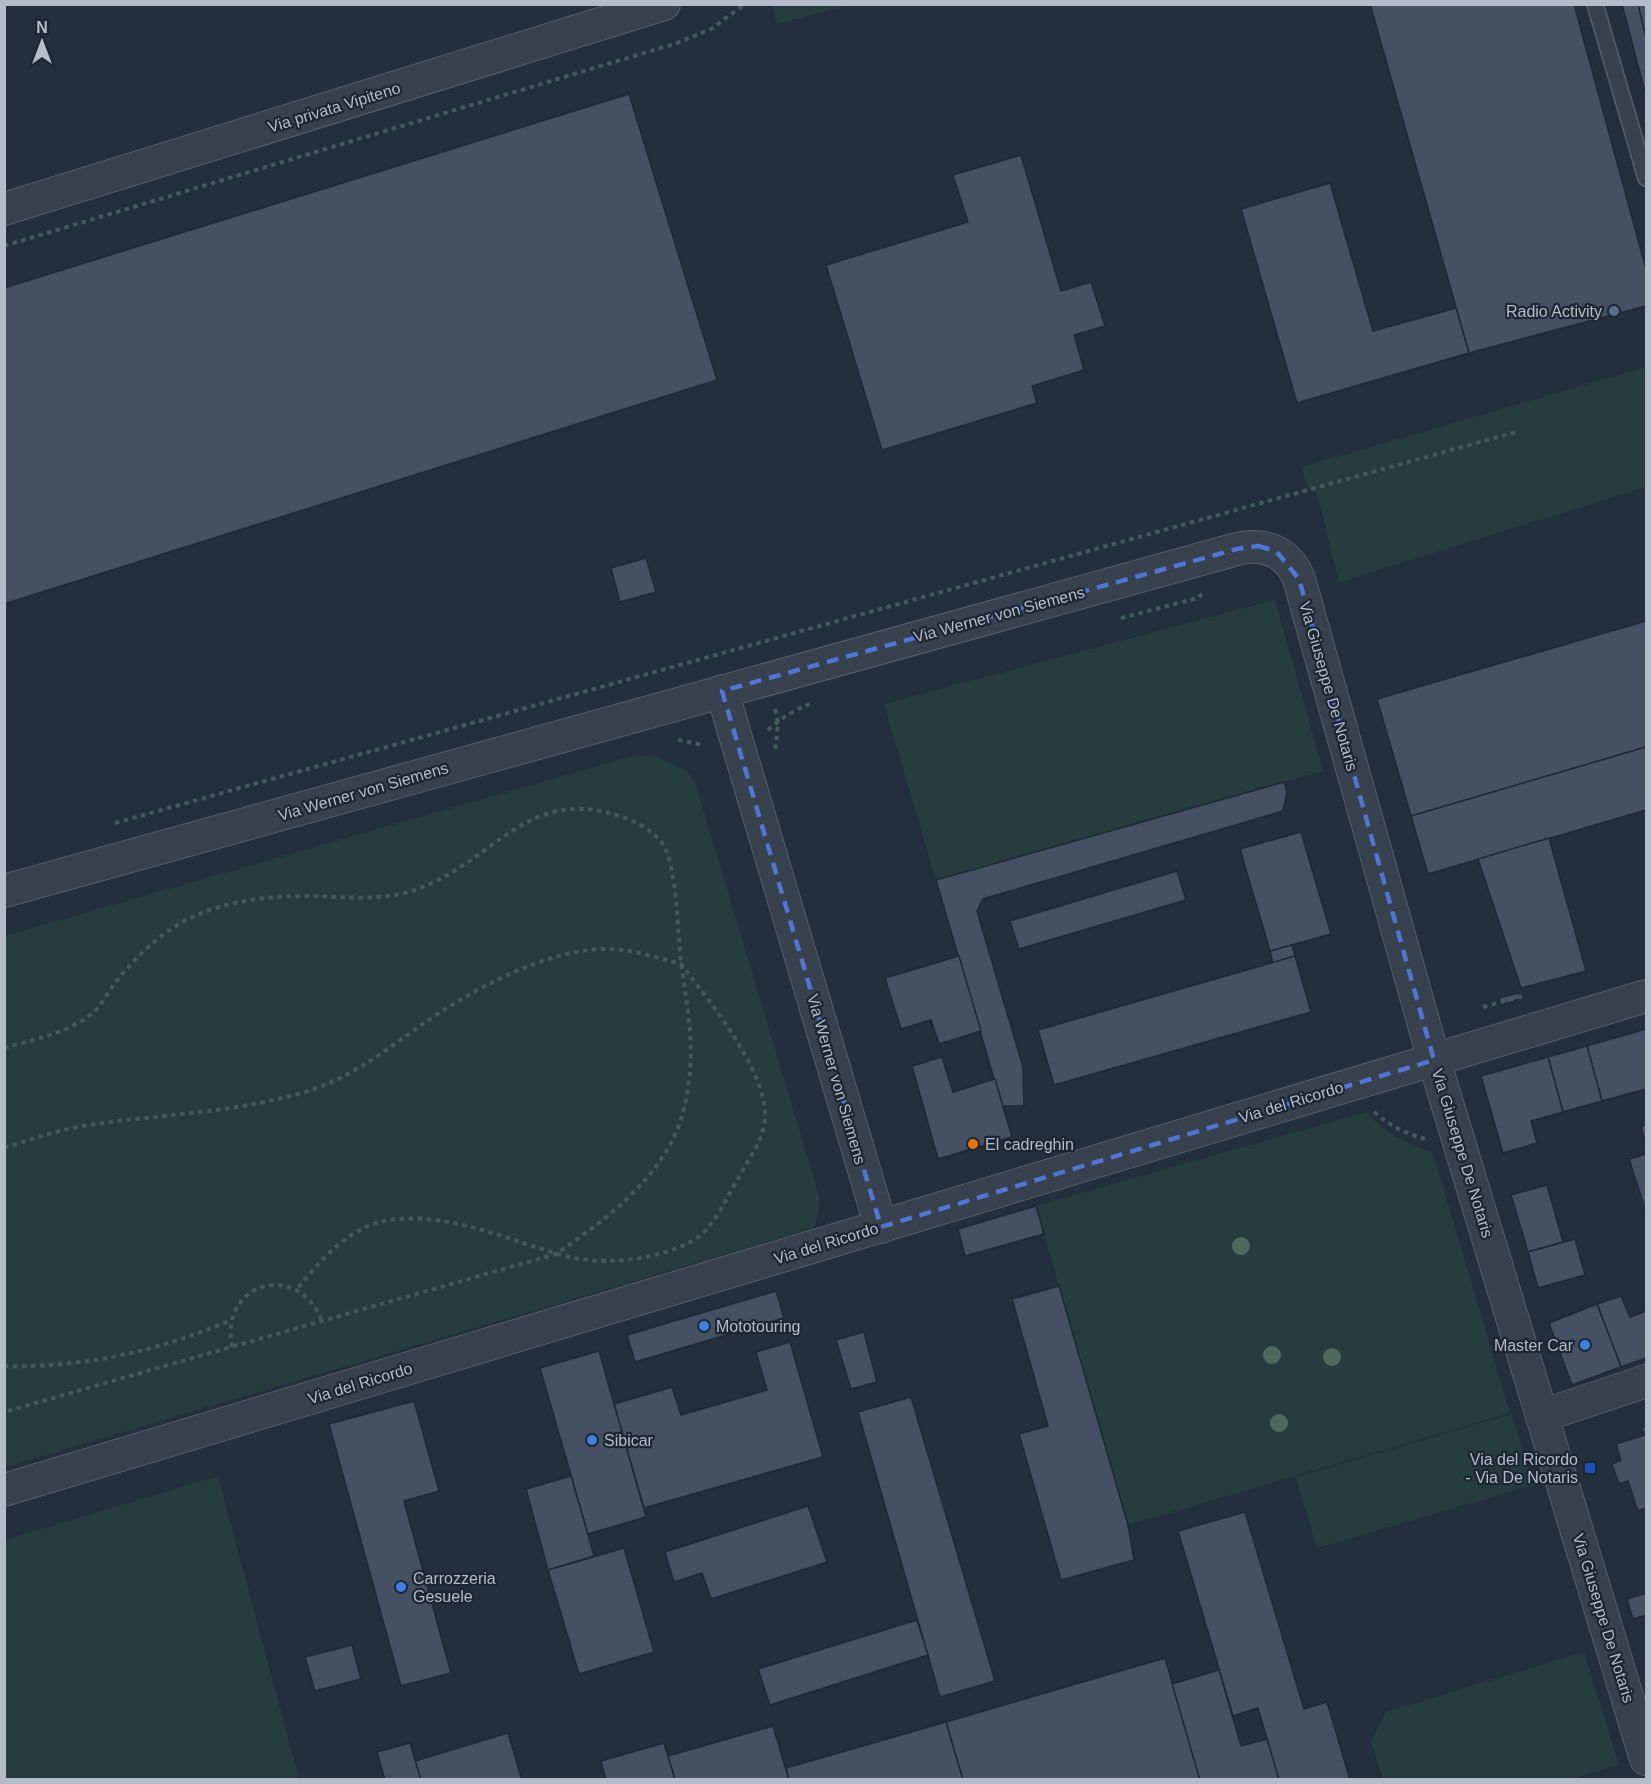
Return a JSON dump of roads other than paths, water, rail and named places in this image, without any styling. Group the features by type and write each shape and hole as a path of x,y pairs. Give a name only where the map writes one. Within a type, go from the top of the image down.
{"street":[{"name":"Via privata Vipiteno","path":"4,210 664,4"},
{"name":"Via Werner von Siemens","path":"4,891 1237,549 1258,546 1276,551"},
{"name":"Via Giuseppe De Notaris","path":"1276,551 1292,564 1299,579 1434,1060 1647,1759"},
{"name":"Via Werner von Siemens","path":"722,691 881,1227"},
{"name":"Via del Ricordo","path":"4,1490 1647,996"},
{"path":"1542,1416 1647,1381"}],"lane":[{"path":"1595,4 1647,178"}],"place":[{"name":"Radio Activity","path":"1614,311"},
{"name":"El cadreghin","path":"973,1144"},
{"name":"Mototouring","path":"704,1326"},
{"name":"Master Car","path":"1585,1345"},
{"name":"Sibicar","path":"592,1440"},
{"name":"Via del Ricordo - Via De Notaris","path":"1590,1468"},
{"name":"Carrozzeria Gesuele","path":"401,1587"}]}
